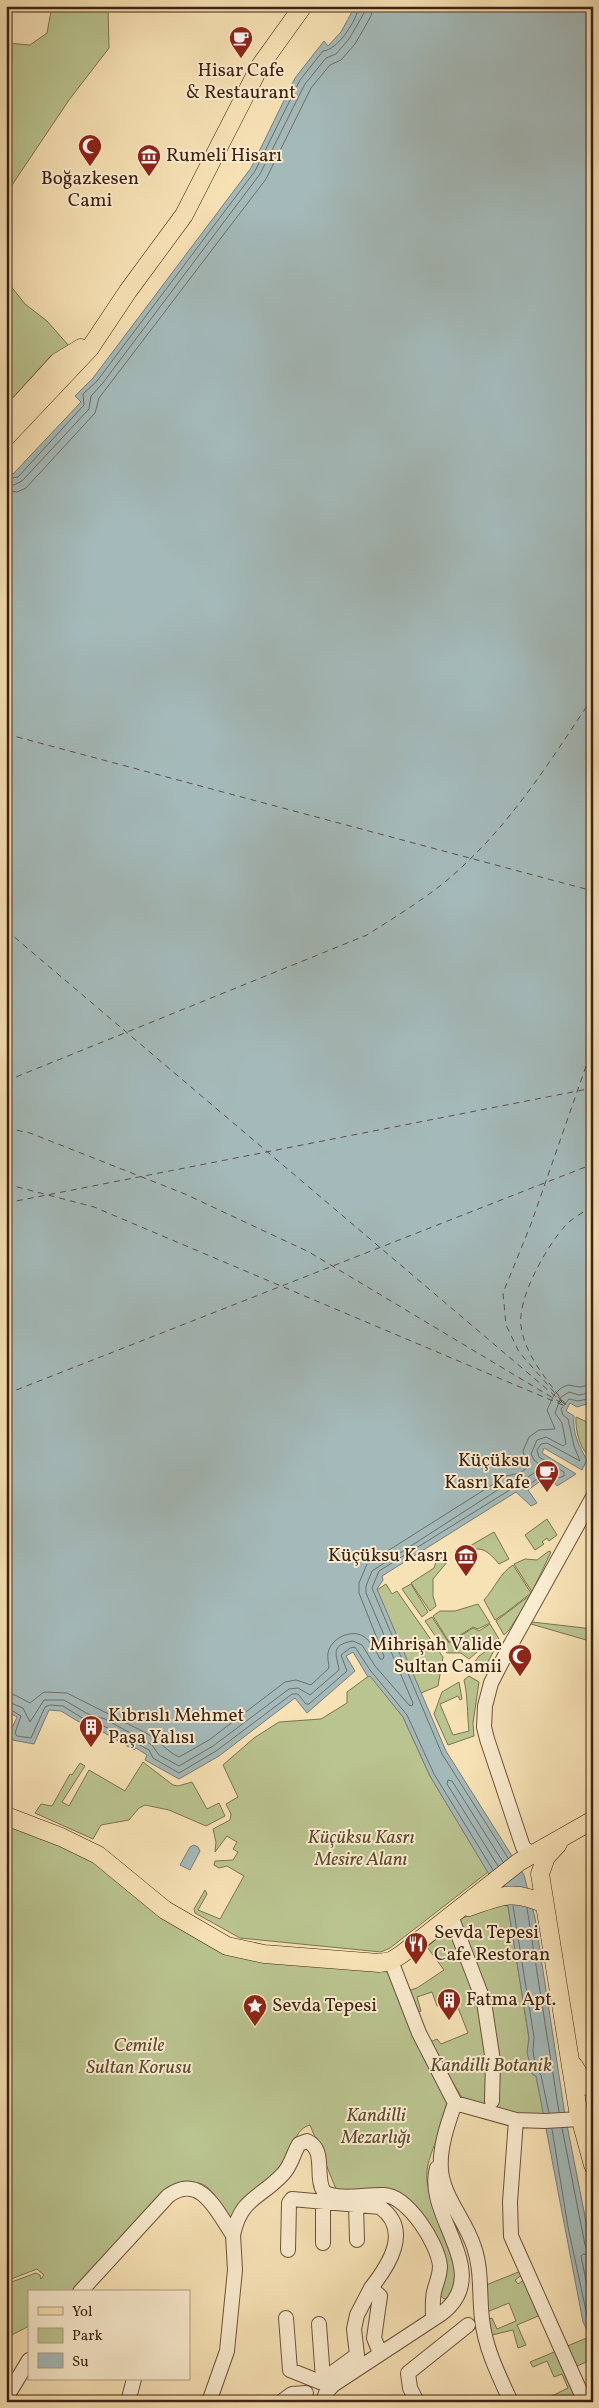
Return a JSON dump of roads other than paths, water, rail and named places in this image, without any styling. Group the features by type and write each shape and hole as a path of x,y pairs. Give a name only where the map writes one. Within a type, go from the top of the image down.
{"main road":[{"path":"6,437 90,348 100,331 184,215 264,60 303,6"},
{"path":"6,419 58,362 84,346 100,331"},
{"path":"6,1816 60,1837 103,1858 165,1910 227,1946 264,1954 379,1963 391,1961 454,1913 492,1891 529,1857 589,1822"},
{"path":"529,1857 540,1874 570,2059 587,2124 585,2137 593,2165"},
{"path":"492,1891 527,1896 544,1904"},
{"path":"570,2059 584,2083 593,2089"}],"street":[{"path":"529,1857 487,1738 484,1727 485,1706 491,1683 510,1646 593,1497"},
{"path":"454,1913 484,2002 493,2061 492,2101"},
{"path":"323,2402 326,2393 333,2385 433,2319 455,2301 461,2279 457,2247 435,2192 435,2176 455,2102 419,2033 391,1961"},
{"path":"455,2102 516,2120 545,2122 584,2118"},
{"path":"516,2120 509,2211 511,2236 585,2402"},
{"path":"209,2402 227,2351 235,2270 233,2235 236,2221 245,2206 284,2173 299,2144 304,2141 310,2142 317,2152 320,2184 324,2192 335,2195 390,2196 403,2205 421,2223 433,2244 440,2264 439,2279 434,2292 433,2319"},
{"path":"441,2159 441,2172 444,2183 476,2252 480,2269 485,2332 494,2363 511,2402"},
{"path":"82,2290 168,2196 180,2188 201,2192 233,2235"},
{"path":"286,2318 290,2370 320,2382 357,2355 354,2329 356,2315 371,2288 385,2270 396,2244 393,2223 387,2212 380,2207 292,2199 289,2203 288,2250"},
{"path":"323,2243 324,2202"},
{"path":"356,2204 357,2240"},
{"path":"371,2288 380,2296 374,2338 380,2353"},
{"path":"319,2324 323,2379"},
{"path":"417,2402 410,2388 408,2373 468,2324"},
{"path":"6,2398 28,2361"},
{"path":"128,2402 134,2380"},
{"path":"13,2402 14,2382"},
{"path":"281,2402 292,2394 306,2393"}],"water":[{"path":"355,6 593,6 593,1402 577,1407 570,1403 566,1411 574,1416 575,1433 587,1460 582,1470 544,1448 542,1453 576,1474 557,1486 549,1475 528,1490 537,1503 531,1506 516,1492 382,1576 383,1580 377,1589 446,1751 524,1875 535,1918 565,2115 593,2257 593,2342 583,2322 536,2076 532,2074 527,2052 529,2038 508,1906 430,1776 403,1717 370,1676 368,1677 353,1652 346,1656 355,1671 307,1713 295,1698 219,1756 179,1779 145,1760 147,1755 136,1748 134,1750 91,1725 89,1728 61,1711 49,1710 34,1744 7,1739 17,1717 6,1711 6,471 8,469 13,474 81,402 75,396 93,378 251,168 295,78 324,41 328,46 341,32"},
{"path":"194,1845 200,1851 190,1870 180,1865 190,1847"}],"place":[{"name":"Hisar Cafe & Restaurant","path":"241,59"},
{"name":"Boğazkesen Cami","path":"90,167"},
{"name":"Rumeli Hisarı","path":"149,177"},
{"name":"Küçüksu Kasrı Kafe","path":"547,1493"},
{"name":"Küçüksu Kasrı","path":"466,1577"},
{"name":"Mihrişah Valide Sultan Camii","path":"520,1677"},
{"name":"Kıbrıslı Mehmet Paşa Yalısı","path":"91,1748"},
{"name":"Sevda Tepesi Cafe Restoran","path":"416,1965"},
{"name":"Fatma Apt.","path":"449,2021"},
{"name":"Sevda Tepesi","path":"255,2027"}],"park label":[{"name":"Küçüksu Kasrı Mesire Alanı","path":"361,1849"},
{"name":"Cemile Sultan Korusu","path":"139,2057"},
{"name":"Kandilli Botanik","path":"491,2066"},
{"name":"Kandilli Mezarlığı","path":"376,2127"}]}
